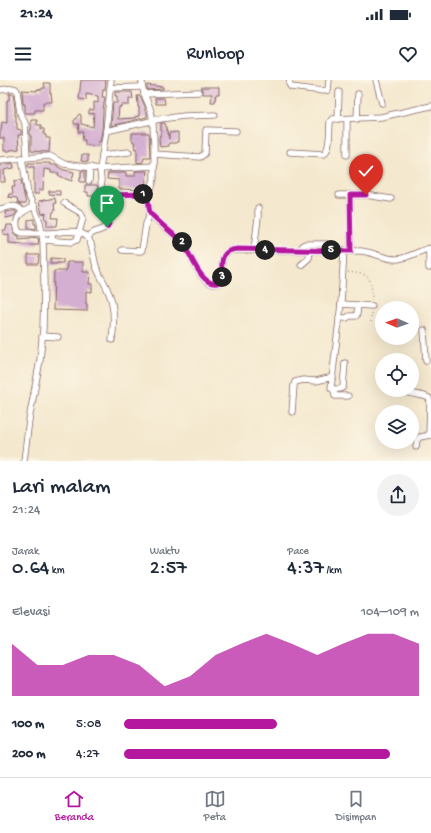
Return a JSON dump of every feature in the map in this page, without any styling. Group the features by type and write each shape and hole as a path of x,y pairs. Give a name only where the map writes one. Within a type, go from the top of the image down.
{"street":[{"path":"110,80 106,131 100,169 102,193 106,195 144,194 148,196"},
{"path":"122,250 142,250 146,224 150,213 148,196 154,183 154,154 151,111 141,87 142,80"},
{"path":"290,80 289,84 292,87 323,91 328,90 329,80"},
{"path":"376,80 382,102"},
{"path":"110,88 141,87"},
{"path":"0,90 14,88 17,91 20,114 25,123 24,157 28,194 38,216 43,240 44,284 40,360 28,420 24,461"},
{"path":"144,94 199,92"},
{"path":"338,119 339,92"},
{"path":"357,119 358,94"},
{"path":"290,152 324,154 327,151 330,120 332,119 381,117 431,106"},
{"path":"106,131 169,118 215,115"},
{"path":"347,119 347,155"},
{"path":"154,154 200,156 205,153 206,130 236,130"},
{"path":"102,155 129,152"},
{"path":"0,160 50,156 64,164 100,169 154,166"},
{"path":"366,195 368,164"},
{"path":"89,181 90,168"},
{"path":"88,237 94,231 103,230 109,224 110,195"},
{"path":"339,195 366,195 391,199"},
{"path":"350,195 351,251"},
{"path":"43,240 71,242 77,240 83,215 64,203"},
{"path":"0,209 13,206 22,211"},
{"path":"34,206 22,211 18,216 18,231 22,233 79,232 88,237 96,267 109,293 112,305 114,326 112,340"},
{"path":"254,250 258,208"},
{"path":"150,213 181,240 199,272 205,279 212,283 218,283 222,278 223,256 227,252 233,250 344,250 369,252 396,259 429,248 429,268"},
{"path":"52,233 52,240"},
{"path":"301,250 305,244 326,244"},
{"path":"301,265 309,258 310,250"},
{"path":"344,250 341,304 331,388 334,390 335,396 348,396"},
{"path":"341,304 372,306"},
{"path":"339,318 356,316 358,305"},
{"path":"424,330 428,349 426,361"},
{"path":"42,336 58,336"},
{"path":"334,390 340,389 342,386 345,363"},
{"path":"292,412 295,382 303,380 316,381 333,377"},
{"path":"419,395 429,398 430,401 430,435 419,438"}],"path":[{"path":"343,271 359,273 367,277 371,290 371,322"}],"building":[{"path":"81,80 106,80 105,90 103,90 102,97 105,97 102,132 98,146 85,145 85,140 82,140 83,132 78,132 79,124 74,124 74,121 79,114 81,115 81,124 93,127 94,113 89,114 89,110 94,110 94,102 98,103 98,96 86,94 86,100 79,99"},
{"path":"44,83 50,83 52,102 43,102 43,110 35,110 35,113 25,113 22,90 42,90 42,88 45,88"},
{"path":"147,85 163,87 163,89 147,90"},
{"path":"201,87 219,87 219,94 216,94 215,102 211,102 212,94 203,94"},
{"path":"115,92 132,92 133,99 129,99 129,105 121,105 121,107 119,107 118,119 135,118 139,116 137,96 140,96 145,106 147,117 111,126 113,103 117,103 117,96 115,96"},
{"path":"9,93 13,94 17,129 21,130 21,135 18,135 19,149 4,151 4,138 0,138 0,131 2,122 7,123 7,100 9,100"},
{"path":"155,98 164,98 165,104 156,104"},
{"path":"31,120 37,120 37,125 41,125 41,129 44,129 44,135 46,135 46,138 50,138 49,152 31,151"},
{"path":"161,123 165,123 169,139 169,133 178,132 178,142 169,143 169,146 160,147 159,139 161,135"},
{"path":"132,133 149,133 150,157 144,157 143,162 137,163 137,148 135,149 134,141 132,141"},
{"path":"82,155 88,155 88,162 81,161"},
{"path":"13,163 14,168 4,170 5,182 0,182 0,164"},
{"path":"28,163 50,163 50,165 57,165 64,170 74,172 72,181 58,175 59,173 51,173 51,170 44,169 43,190 39,190 39,194 34,194 34,167 28,167"},
{"path":"81,171 85,171 85,182 80,182"},
{"path":"136,171 147,171 145,188 143,187 143,190 119,189 119,180 107,179 108,173 126,172 126,176 135,176"},
{"path":"21,180 26,204 18,203 17,198 8,197 9,194 13,194 12,187 15,187 14,181"},
{"path":"85,185 97,185 97,196 88,196 88,192 85,192"},
{"path":"49,191 60,191 60,195 49,194"},
{"path":"55,198 55,211 53,212 52,218 58,218 57,226 47,226 47,219 45,219 46,213 42,214 39,201"},
{"path":"16,211 14,216 6,218 5,212"},
{"path":"34,219 36,229 28,228 28,220"},
{"path":"7,225 12,225 14,234 19,236 19,240 30,239 31,237 38,238 38,245 9,243 9,235 3,234 3,230 6,230"},
{"path":"28,255 39,255 38,264 28,264"},
{"path":"51,258 63,259 63,263 50,264"},
{"path":"67,262 83,262 83,272 90,272 89,284 92,284 92,292 86,291 87,311 53,310 54,271 66,271"}],"route":[{"path":"107,227 109,224 110,195 145,194 148,196 149,211 151,214 181,240 205,279 215,284 222,278 223,256 229,250 351,251 350,195 366,195"}]}
